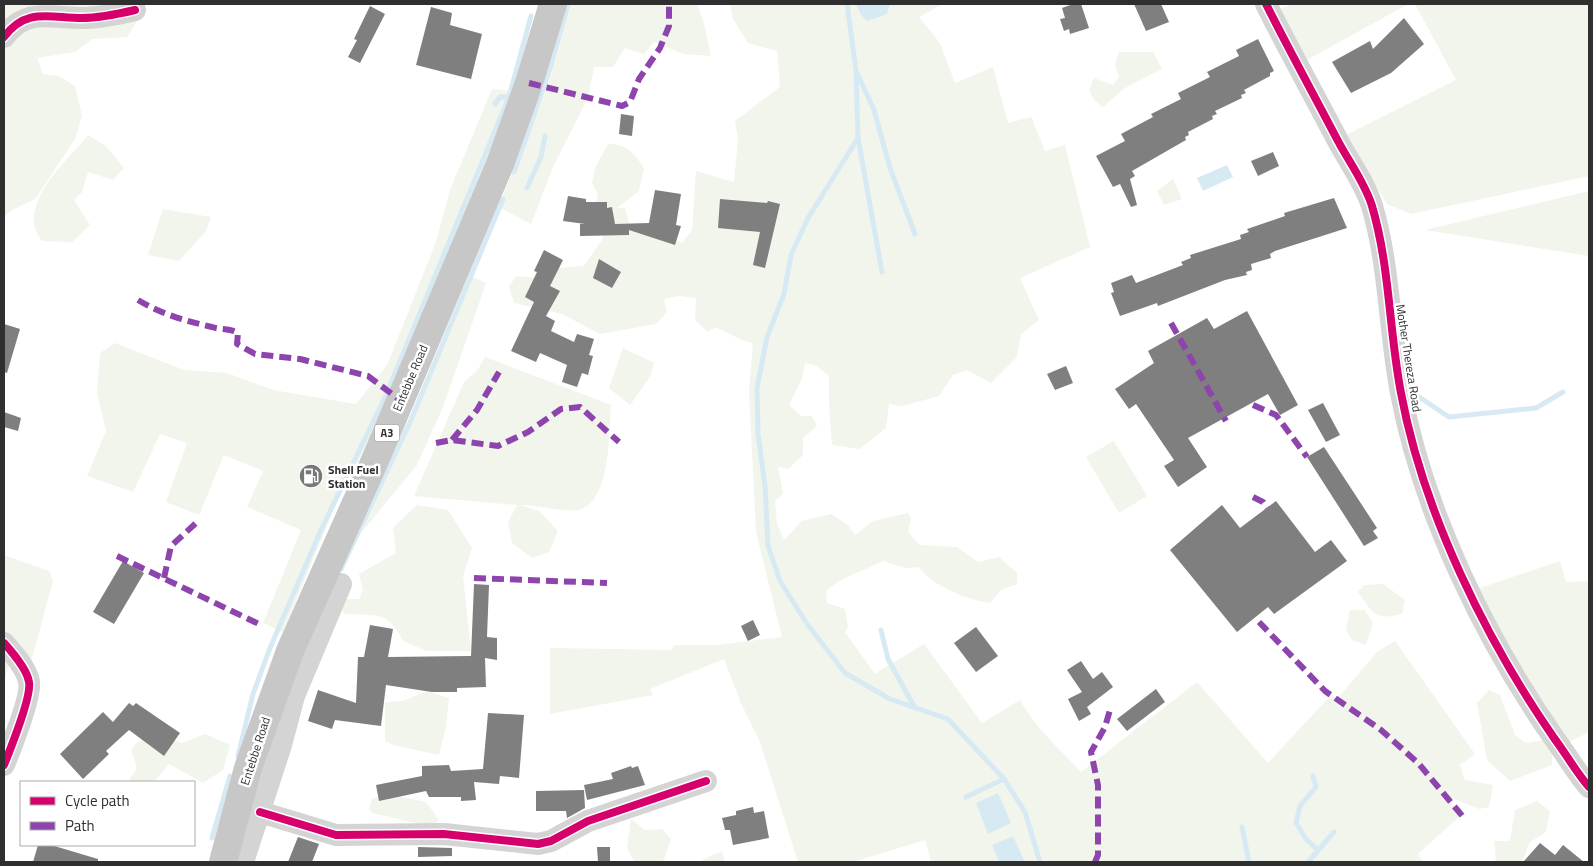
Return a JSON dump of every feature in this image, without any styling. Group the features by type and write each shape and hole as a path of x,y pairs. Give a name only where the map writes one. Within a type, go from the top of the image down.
{"main road":[{"name":"Entebbe Road","path":"223,862 248,768 290,651 376,458 500,164 546,33 553,4"}],"street":[{"name":"Mother Thereza Road","path":"1266,4 1356,170 1371,204 1380,239 1401,393 1407,421 1420,470 1462,577 1495,644 1534,709 1589,787"},
{"path":"4,37 18,22 28,17 43,15 81,18 110,16 135,10"},
{"path":"243,862 260,812 294,696 341,584"},
{"path":"4,643 30,683 20,722 4,765"},
{"path":"260,812 336,835 444,834 538,844 551,841 596,818 706,781"}],"shaded area":[{"path":"4,4 131,4 145,8 127,37 92,39 75,52 37,58 43,74 59,76 75,86 82,116 75,139 35,199 12,210 4,217"},
{"path":"568,4 697,4 704,23 711,56 684,54 654,42 644,54 625,48 613,67 594,67 588,98 554,165 531,224 498,207 549,82 557,56"},
{"path":"730,4 856,4 861,15 887,14 889,4 943,4 919,17 940,43 955,83 993,67 1008,123 1031,117 1045,151 1065,145 1090,247 1020,278 1039,320 1021,334 1017,357 991,383 967,370 953,375 939,396 902,406 889,404 886,428 860,449 832,445 829,376 817,366 805,363 802,379 789,405 801,416 812,416 817,426 803,438 803,455 788,469 778,467 783,494 775,501 777,524 784,540 802,521 831,514 848,525 855,535 873,521 908,513 911,518 908,532 920,545 957,547 978,562 999,557 1017,573 1017,584 1001,590 990,603 951,591 925,574 919,567 905,568 883,561 832,586 826,591 827,603 845,609 848,627 845,632 875,674 924,644 982,723 1020,700 1040,729 1081,772 1197,682 1268,763 1331,695 1337,699 1377,652 1395,641 1475,754 1460,765 1465,780 1493,785 1489,807 1479,809 1452,798 1449,801 1461,815 1418,854 1423,862 1025,862 1013,836 992,845 999,862 931,862 925,840 853,862 798,862 760,742 740,701 724,659 650,689 653,695 550,714 550,648 671,650 675,645 718,645 782,637 756,532 749,391 753,343 744,341 715,327 708,332 695,320 696,298 679,296 664,299 667,312 656,324 600,334 562,314 514,303 509,287 516,276 535,278 545,269 584,266 602,240 606,223 615,209 601,211 596,203 598,195 592,183 595,168 608,144 615,144 629,150 644,168 639,191 617,208 625,208 630,226 666,235 682,243 692,230 696,171 734,182 738,139 735,121 780,87 777,51 748,43 733,19"},
{"path":"856,4 890,4 887,14 867,21 861,15"},
{"path":"1292,4 1408,4 1307,60 1278,10"},
{"path":"1415,4 1589,4 1589,176 1411,214 1387,204 1346,135 1456,80"},
{"path":"1119,52 1153,52 1162,69 1125,88 1103,107 1094,100 1089,90 1094,78 1113,85 1119,77 1115,65"},
{"path":"492,89 514,91 487,165 382,415 336,504 283,632 263,623 301,530 247,507 263,471 224,455 199,515 166,502 187,443 160,434 133,492 87,476 106,431 97,393 100,353 115,343 184,370 227,373 273,390 356,404 387,365 436,242 450,190"},
{"path":"88,135 106,146 124,168 113,180 88,172 82,192 74,200 90,225 72,242 42,241 34,223 35,210 39,198 53,175"},
{"path":"1227,165 1233,177 1203,191 1197,178"},
{"path":"1173,179 1182,199 1164,205 1157,191"},
{"path":"1589,191 1589,256 1425,230"},
{"path":"163,209 211,217 206,231 179,261 148,255"},
{"path":"471,276 486,283 443,407 417,465 361,533"},
{"path":"623,348 654,363 650,377 630,405 609,388"},
{"path":"485,357 611,405 606,465 597,495 589,505 578,510 572,510 520,505 539,511 558,531 549,552 532,558 512,543 508,522 517,505 414,496 464,382 477,371"},
{"path":"1114,441 1147,496 1119,513 1086,457"},
{"path":"417,505 448,510 472,548 463,576 471,651 427,651 403,641 392,624 386,619 373,615 345,614 338,605 342,599 359,599 363,590 359,574 396,553 393,528"},
{"path":"4,555 49,571 53,581 29,669 11,661 4,679"},
{"path":"1560,561 1566,582 1589,581 1589,732 1569,742 1471,591"},
{"path":"1383,584 1405,600 1402,614 1380,616 1375,614 1358,592 1364,585"},
{"path":"1350,610 1365,610 1373,623 1366,645 1352,640 1346,630"},
{"path":"1489,690 1500,695 1515,735 1526,743 1547,740 1552,752 1552,765 1510,781 1487,760 1477,703"},
{"path":"427,691 449,698 446,727 439,755 393,745 385,741 385,702 403,701"},
{"path":"205,734 230,745 223,770 203,783 169,764 155,781 129,781 137,768 131,750 138,741 167,738 182,743"},
{"path":"998,793 1011,823 988,834 976,803"},
{"path":"388,794 426,802 439,820 432,827 372,813 369,808 372,799"},
{"path":"1537,801 1550,811 1546,832 1530,842 1522,862 1496,862 1494,841 1510,841 1515,810"},
{"path":"631,819 645,830 662,829 671,839 663,862 634,862 627,847"},
{"path":"1013,836 1025,862 999,862 992,845"},
{"path":"722,852 725,862 699,862 714,854"}],"building":[{"path":"1073,4 1081,4 1089,28 1070,34 1069,29 1064,31 1060,19 1065,18 1062,8"},
{"path":"1134,4 1161,4 1169,22 1146,31"},
{"path":"370,6 385,14 360,63 348,57 357,40 354,39"},
{"path":"431,7 452,13 450,25 482,34 471,79 416,65"},
{"path":"1404,18 1424,44 1391,73 1351,93 1332,62 1370,41 1373,49"},
{"path":"1258,39 1274,71 1270,73 1270,76 1244,90 1246,93 1241,95 1242,98 1215,111 1217,114 1212,116 1213,119 1188,132 1189,135 1185,137 1186,140 1132,171 1135,176 1130,179 1137,205 1131,207 1120,184 1113,187 1096,156 1125,141 1121,134 1153,117 1151,114 1181,99 1178,93 1210,77 1207,72 1239,56 1236,50"},
{"path":"621,114 634,116 632,136 619,134"},
{"path":"1273,152 1279,166 1258,176 1251,161"},
{"path":"655,190 681,194 676,225 681,226 675,245 629,230 629,235 580,236 580,224 585,224 563,221 568,196 586,199 586,202 607,202 607,208 612,207 615,224 649,223"},
{"path":"1334,198 1347,228 1275,251 1270,254 1271,258 1251,264 1252,270 1246,272 1247,275 1225,280 1158,306 1157,303 1120,316 1111,293 1114,292 1111,283 1132,275 1136,283 1183,265 1181,262 1191,258 1190,255 1241,239 1240,235 1249,232 1247,229 1285,216 1284,213"},
{"path":"720,199 767,203 768,201 780,204 765,268 753,265 760,232 718,228"},
{"path":"544,250 563,260 550,286 560,291 546,316 555,321 551,331 574,342 577,334 594,339 589,355 593,356 588,375 582,373 577,387 562,382 567,365 540,353 536,362 511,351 534,302 525,297 537,272 534,271"},
{"path":"599,259 621,272 612,288 593,278"},
{"path":"1247,311 1298,405 1280,415 1268,394 1188,438 1207,467 1178,487 1164,466 1174,460 1136,404 1129,409 1115,389 1154,363 1148,351 1207,318 1214,329"},
{"path":"4,324 20,329 7,373 4,372"},
{"path":"1066,366 1073,383 1055,390 1047,374"},
{"path":"1323,403 1340,435 1326,442 1308,410"},
{"path":"4,412 21,418 18,431 4,427"},
{"path":"1324,447 1377,528 1373,531 1378,538 1364,546 1307,457"},
{"path":"1276,501 1315,552 1331,540 1347,561 1274,614 1268,607 1237,632 1170,550 1222,505 1240,528"},
{"path":"123,561 144,573 114,624 93,612"},
{"path":"474,584 489,585 487,637 497,638 497,660 485,658 486,687 457,688 457,692 432,692 386,685 381,726 335,720 332,729 308,721 318,690 356,703 358,657 364,657 370,625 393,629 388,657 471,656"},
{"path":"753,620 760,635 748,641 741,626"},
{"path":"976,627 998,656 976,672 954,643"},
{"path":"1081,661 1093,679 1102,672 1113,687 1087,707 1091,714 1079,721 1068,699 1082,692 1067,670"},
{"path":"1156,689 1165,702 1127,731 1117,719"},
{"path":"129,703 133,706 136,703 180,733 164,756 129,730 106,751 109,754 83,779 60,754 103,712 113,722"},
{"path":"488,713 524,715 519,778 500,776 499,784 474,782 476,800 461,801 461,797 429,797 426,791 379,801 376,785 422,776 422,766 449,765 451,771 483,769"},
{"path":"631,766 632,768 638,766 645,785 587,800 584,785 613,779 611,773"},
{"path":"584,790 585,808 567,818 566,811 536,811 536,791"},
{"path":"753,807 754,813 764,811 769,838 733,845 730,830 725,830 722,818 736,815 736,811"},
{"path":"298,837 319,844 312,862 288,862"},
{"path":"1540,843 1555,855 1563,845 1584,862 1523,862"},
{"path":"38,846 54,846 98,859 98,862 33,862"},
{"path":"418,847 452,848 452,856 418,857"},
{"path":"597,847 610,847 610,862 598,862"}],"waterway":[{"path":"514,172 551,66 568,4"},
{"path":"847,4 856,70 858,138 882,272"},
{"path":"495,104 500,97 509,97 531,16"},
{"path":"857,73 874,110 890,168 915,234"},
{"path":"238,756 253,694 270,648 321,530 386,395 509,97"},
{"path":"527,188 541,157 545,136"},
{"path":"858,138 808,218 791,255 784,294 767,337 757,388 758,434 765,486 768,546 780,581 807,624 845,673 890,699 948,719 1004,779 1025,812 1040,862"},
{"path":"341,569 411,420 503,199"},
{"path":"1407,389 1449,417 1536,408 1563,392"},
{"path":"881,630 888,659 915,708"},
{"path":"212,838 230,776"},
{"path":"1313,776 1316,787 1300,806 1296,823 1306,839 1318,850"},
{"path":"966,797 1004,779"},
{"path":"1242,827 1249,862"},
{"path":"1308,862 1334,832"}],"marked path":[{"path":"529,83 622,106 630,102 639,79 660,48 669,26 669,4"},
{"path":"138,300 174,316 215,328 235,331 238,333 237,344 255,354 300,359 368,376 400,400"},
{"path":"1171,323 1226,421"},
{"path":"452,440 477,410 499,372"},
{"path":"1253,405 1276,415 1307,457"},
{"path":"436,443 452,440 498,446 528,432 561,409 580,407 619,442"},
{"path":"1253,497 1263,502 1267,508"},
{"path":"164,578 171,546 196,523"},
{"path":"117,556 261,625"},
{"path":"474,578 607,583"},
{"path":"1259,622 1325,691 1381,730 1419,764 1464,818"},
{"path":"1095,862 1098,855 1098,785 1091,752 1105,727 1110,710"}],"cycle path":[{"path":"1266,4 1369,197 1378,229 1386,276 1401,393 1411,438 1441,529 1460,573 1504,659 1554,738 1589,787"},
{"path":"4,37 21,21 39,16 89,18 135,10"},
{"path":"4,643 19,661 26,672 29,682 27,699 20,723 4,765"},
{"path":"260,812 336,835 444,834 538,844 551,841 588,821 706,781"}],"place":[{"name":"Shell Fuel Station","path":"311,476"}]}
